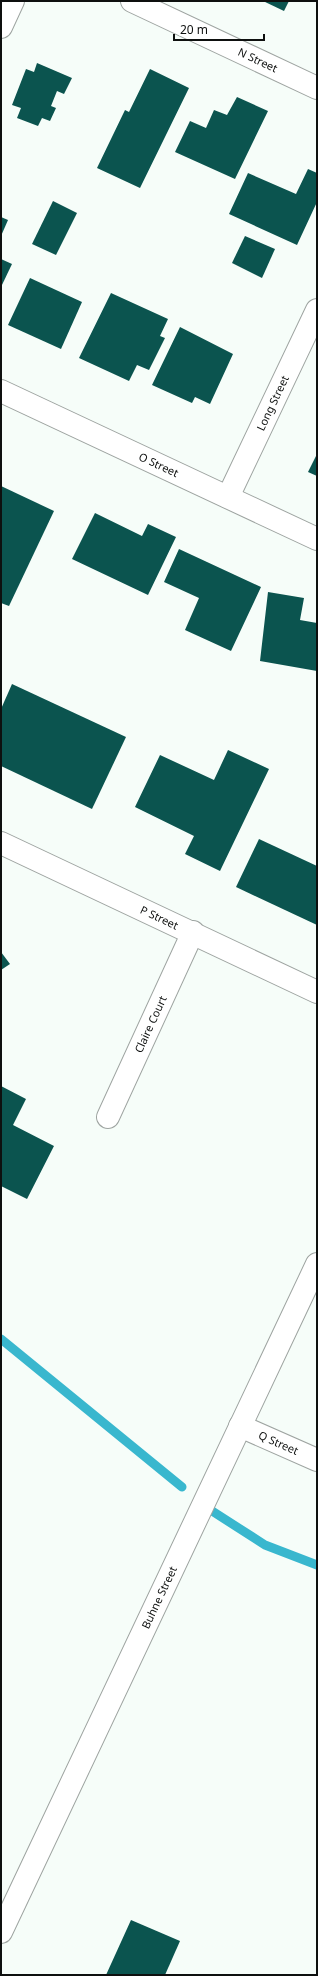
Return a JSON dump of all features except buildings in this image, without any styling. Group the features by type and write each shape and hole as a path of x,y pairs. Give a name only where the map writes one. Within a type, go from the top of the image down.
{"street":[{"path":"1,27 13,1"},
{"name":"N Street","path":"132,1 317,88"},
{"name":"Long Street","path":"228,496 317,310"},
{"name":"O Street","path":"1,391 317,539"},
{"name":"P Street","path":"1,843 193,932 317,992"},
{"name":"Claire Court","path":"108,1117 193,932"},
{"name":"Buhne Street","path":"1,1932 317,1264"},
{"name":"Q Street","path":"240,1426 317,1460"}],"waterway":[{"path":"1,1339 182,1487"},
{"path":"209,1509 265,1545 317,1565"}]}
